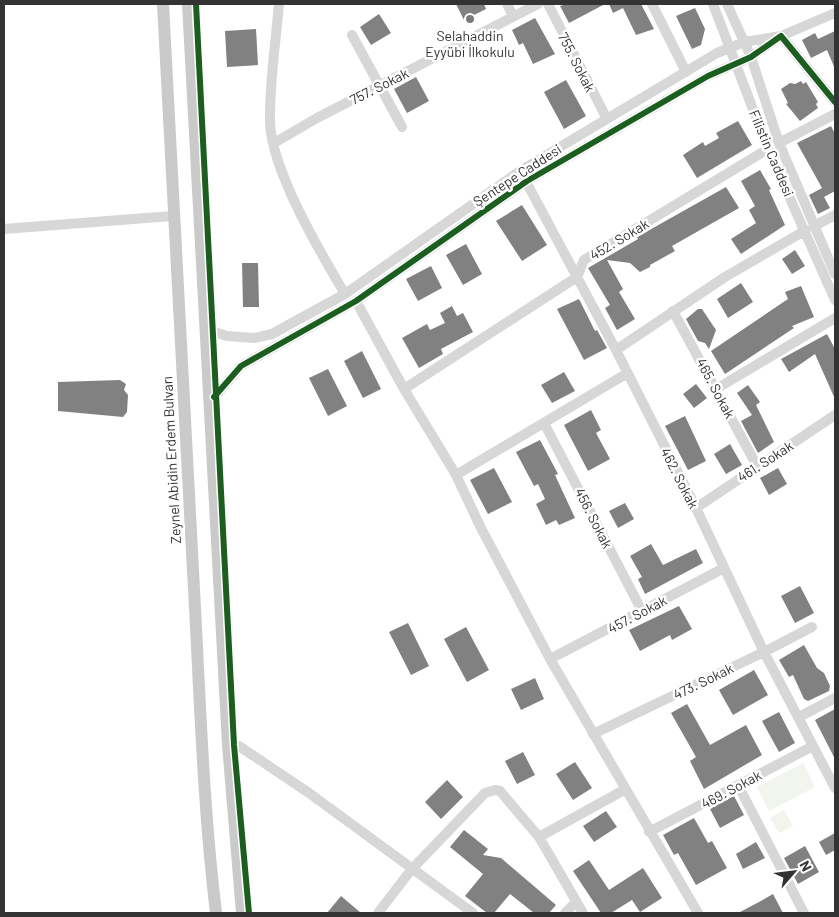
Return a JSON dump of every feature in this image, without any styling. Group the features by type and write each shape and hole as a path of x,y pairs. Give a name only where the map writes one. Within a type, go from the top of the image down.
{"main road":[{"name":"Zeynel Abidin Erdem Bulvarı","path":"163,4 172,216 200,707 216,913"},
{"path":"188,4 211,401 228,745 242,913"}],"street":[{"path":"279,4 270,123 274,143 279,164 324,258 345,294"},
{"path":"506,4 513,16"},
{"name":"757. Sokak","path":"274,143 378,86 538,4"},
{"name":"755. Sokak","path":"548,4 607,119"},
{"path":"652,4 686,72"},
{"name":"Filistin Caddesi","path":"713,4 768,149 835,274"},
{"name":"Filistin Caddesi","path":"727,4 751,57 835,300"},
{"name":"Şentepe Caddesi","path":"206,329 227,336 262,337 345,294 520,171 729,46 781,36 835,13"},
{"path":"352,35 378,86 402,127"},
{"path":"211,401 241,366 356,300 526,181 708,76 751,57 781,36 835,102"},
{"path":"779,142 835,114"},
{"name":"452. Sokak","path":"404,389 577,277 584,260 768,149"},
{"name":"462. Sokak","path":"520,171 616,350 626,374 696,508 764,652 835,788"},
{"path":"616,350 673,311 810,228 835,215"},
{"path":"4,229 172,216"},
{"path":"356,300 404,389 456,475 480,526 550,659 624,790 698,913"},
{"name":"465. Sokak","path":"673,311 757,466"},
{"path":"716,389 835,318"},
{"path":"456,475 545,424 626,374"},
{"name":"461. Sokak","path":"696,508 835,415"},
{"name":"456. Sokak","path":"545,424 642,612"},
{"name":"457. Sokak","path":"550,659 724,568"},
{"name":"473. Sokak","path":"593,734 812,627"},
{"path":"798,717 835,698"},
{"path":"228,745 239,746 286,777 411,870 473,913"},
{"name":"469. Sokak","path":"649,832 813,746"},
{"path":"738,785 804,913"},
{"path":"378,913 411,870 490,790 500,791 539,837 584,913"},
{"path":"539,837 624,790"},
{"path":"565,913 576,902"}],"shaded area":[{"path":"803,763 815,787 769,811 757,787"},
{"path":"784,810 793,826 779,833 770,818"}],"building":[{"path":"456,4 484,4 486,9 464,20"},
{"path":"566,4 605,4 569,23 560,6"},
{"path":"609,4 641,4 654,29 636,35 623,8 613,13"},
{"path":"695,8 705,29 701,45 692,49 676,16"},
{"path":"379,14 391,33 371,45 360,27"},
{"path":"535,18 555,54 533,64 523,43 519,45 512,30"},
{"path":"256,29 258,65 227,67 225,31"},
{"path":"835,31 835,69 827,50 811,58 802,40 815,33 818,39"},
{"path":"416,77 429,101 407,113 394,89"},
{"path":"566,80 586,116 564,129 544,92"},
{"path":"801,81 803,84 806,82 818,102 816,104 818,108 800,121 786,104 788,103 781,89 790,83 795,84"},
{"path":"738,121 752,145 697,178 683,155 703,142 705,146 719,138 716,133"},
{"path":"831,126 835,134 835,191 824,197 830,208 818,214 809,195 822,188 797,143"},
{"path":"760,170 771,189 769,190 785,225 741,254 731,239 756,223 749,210 755,206 741,181"},
{"path":"726,187 739,208 672,246 675,251 650,265 650,267 640,272 630,263 607,260 623,289 619,292 635,319 617,330 605,308 610,305 588,268 638,239 637,237"},
{"path":"522,205 547,245 522,261 496,221"},
{"path":"466,244 482,274 463,285 446,255"},
{"path":"795,250 805,266 792,274 782,259"},
{"path":"242,263 258,263 259,307 243,307"},
{"path":"431,266 442,288 418,301 406,279"},
{"path":"741,283 753,302 728,318 717,299"},
{"path":"801,286 814,317 792,326 794,328 725,374 711,351 788,299 785,292"},
{"path":"579,299 595,331 597,330 607,348 584,360 557,309"},
{"path":"452,306 457,316 463,313 473,332 441,349 443,354 419,368 402,338 427,324 430,330 445,323 440,313"},
{"path":"698,309 702,309 716,330 709,349 705,343 698,341 686,319"},
{"path":"827,334 835,349 835,399 815,354 789,372 781,359"},
{"path":"362,351 381,389 363,398 344,361"},
{"path":"328,369 347,406 328,416 309,378"},
{"path":"564,372 575,391 552,403 541,385"},
{"path":"120,380 126,384 124,390 128,395 127,412 123,417 58,411 58,382"},
{"path":"696,384 707,398 694,408 683,394"},
{"path":"748,385 760,402 756,405 774,442 758,453 741,421 752,415 737,393"},
{"path":"591,410 601,430 596,433 610,459 588,471 564,425"},
{"path":"685,416 706,461 688,470 665,426"},
{"path":"540,440 558,474 555,475 575,518 559,525 556,520 546,525 536,504 545,499 538,484 534,486 516,452"},
{"path":"730,444 742,465 726,474 714,454"},
{"path":"494,468 512,502 488,514 470,480"},
{"path":"778,468 787,484 769,495 760,478"},
{"path":"625,503 634,519 618,528 609,511"},
{"path":"651,544 663,565 696,549 703,563 645,594 638,579 642,577 630,556"},
{"path":"800,586 814,613 795,623 781,596"},
{"path":"679,606 692,629 672,640 670,635 640,651 629,630"},
{"path":"408,623 429,666 411,675 389,632"},
{"path":"466,627 489,670 467,682 444,639"},
{"path":"804,645 817,668 824,673 830,686 829,691 808,701 804,699 793,675 789,677 779,660"},
{"path":"754,670 768,695 733,715 719,690"},
{"path":"535,678 544,699 521,710 511,689"},
{"path":"687,704 710,745 746,725 762,755 704,789 690,761 696,757 671,713"},
{"path":"835,709 835,759 815,720"},
{"path":"779,712 795,743 779,752 762,721"},
{"path":"523,752 535,775 517,784 505,761"},
{"path":"575,762 592,788 573,800 556,774"},
{"path":"447,780 463,797 441,819 425,802"},
{"path":"734,796 744,815 720,828 710,809"},
{"path":"606,811 617,827 594,842 583,826"},
{"path":"694,818 708,843 712,841 727,868 696,885 678,853 674,855 663,835"},
{"path":"464,830 488,849 483,855 501,858 556,905 549,913 534,913 510,894 494,913 487,913 465,896 483,874 450,847"},
{"path":"835,833 835,850 826,855 819,842"},
{"path":"756,842 765,858 743,869 736,854"},
{"path":"805,846 819,872 798,884 784,858"},
{"path":"589,860 609,890 643,868 662,898 640,912 632,900 611,913 601,913 573,871"},
{"path":"773,894 783,913 738,913 759,902"},
{"path":"341,896 361,913 327,913"}],"cycle path":[{"path":"196,4 234,745 249,913"},
{"path":"214,397 241,366 356,301 527,181 708,76 751,57 781,36 835,102"}],"place":[{"name":"Selahaddin Eyyübi İlkokulu","path":"470,19"}]}
